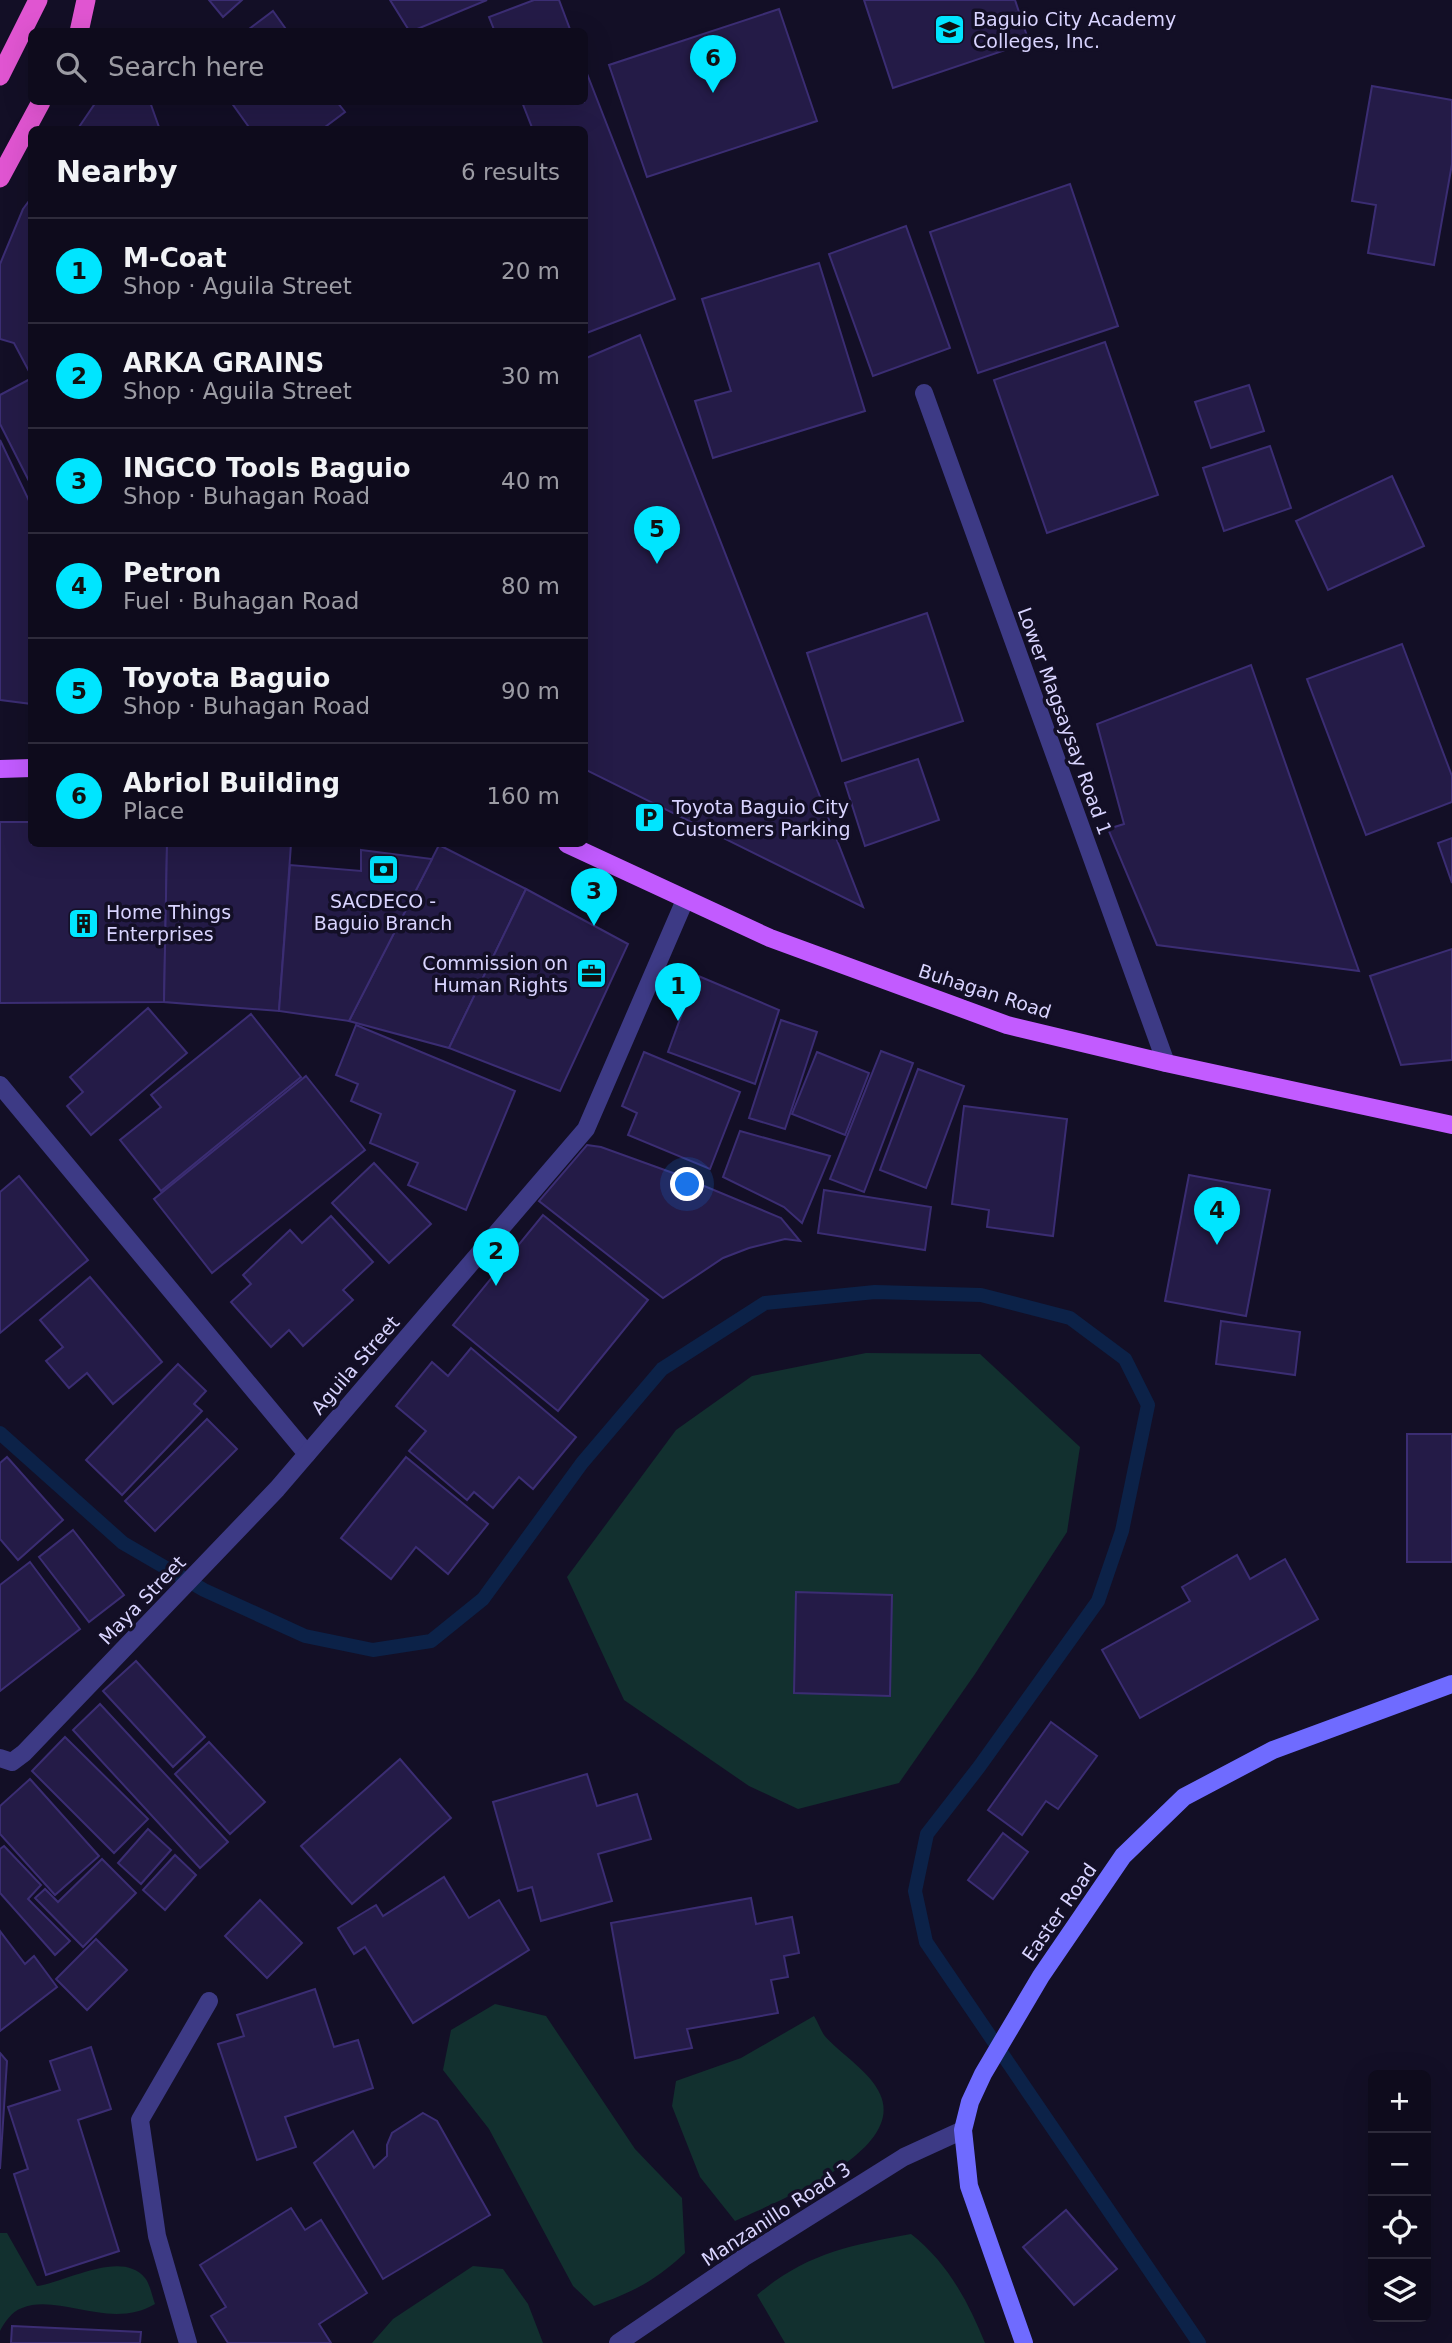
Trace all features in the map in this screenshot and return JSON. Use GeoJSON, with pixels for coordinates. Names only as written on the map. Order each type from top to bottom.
{"type":"FeatureCollection","features":[{"type":"Feature","properties":{"kind":"highway"},"geometry":{"type":"LineString","coordinates":[[80,28],[86,0]]}},
{"type":"Feature","properties":{"kind":"highway"},"geometry":{"type":"LineString","coordinates":[[0,76],[38,1]]}},
{"type":"Feature","properties":{"kind":"highway"},"geometry":{"type":"LineString","coordinates":[[28,126],[39,105]]}},
{"type":"Feature","properties":{"kind":"highway"},"geometry":{"type":"LineString","coordinates":[[0,178],[28,126]]}},
{"type":"Feature","properties":{"kind":"main road"},"geometry":{"type":"LineString","coordinates":[[0,769],[28,768]]}},
{"type":"Feature","properties":{"kind":"main road","name":"Buhagan Road"},"geometry":{"type":"LineString","coordinates":[[574,847],[770,938],[1007,1025],[1166,1063],[1452,1125]]}},
{"type":"Feature","properties":{"kind":"main road","name":"Easter Road"},"geometry":{"type":"LineString","coordinates":[[1024,2343],[969,2186],[963,2130],[970,2102],[991,2059],[1041,1976],[1123,1856],[1184,1797],[1273,1750],[1452,1684]]}},
{"type":"Feature","properties":{"kind":"street","name":"Lower Magsaysay Road 1"},"geometry":{"type":"LineString","coordinates":[[924,393],[1166,1063]]}},
{"type":"Feature","properties":{"kind":"street","name":"Aguila Street"},"geometry":{"type":"LineString","coordinates":[[307,1454],[586,1129],[685,900]]}},
{"type":"Feature","properties":{"kind":"street"},"geometry":{"type":"LineString","coordinates":[[0,1085],[307,1454]]}},
{"type":"Feature","properties":{"kind":"street","name":"Maya Street"},"geometry":{"type":"LineString","coordinates":[[0,1758],[12,1762],[24,1754],[237,1533],[307,1454]]}},
{"type":"Feature","properties":{"kind":"street"},"geometry":{"type":"LineString","coordinates":[[188,2343],[157,2236],[141,2120],[209,2001]]}},
{"type":"Feature","properties":{"kind":"street","name":"Manzanillo Road 3"},"geometry":{"type":"LineString","coordinates":[[618,2343],[743,2258],[904,2157],[963,2130]]}},
{"type":"Feature","properties":{"kind":"green space"},"geometry":{"type":"Polygon","coordinates":[[[866,1353],[980,1354],[1080,1447],[1067,1532],[975,1674],[899,1783],[798,1809],[749,1786],[624,1700],[567,1577],[676,1430],[752,1376],[866,1353]]]}},
{"type":"Feature","properties":{"kind":"green space"},"geometry":{"type":"Polygon","coordinates":[[[495,2004],[546,2016],[635,2149],[682,2198],[685,2253],[643,2285],[594,2306],[573,2286],[489,2129],[443,2070],[451,2030],[495,2004]]]}},
{"type":"Feature","properties":{"kind":"green space"},"geometry":{"type":"Polygon","coordinates":[[[814,2016],[824,2035],[876,2086],[883,2115],[874,2136],[857,2155],[806,2188],[735,2221],[700,2177],[672,2106],[676,2081],[741,2058],[814,2016]]]}},
{"type":"Feature","properties":{"kind":"green space"},"geometry":{"type":"Polygon","coordinates":[[[0,2233],[7,2233],[37,2286],[93,2270],[122,2266],[135,2270],[145,2278],[155,2304],[120,2314],[36,2305],[15,2312],[0,2331],[0,2233]]]}},
{"type":"Feature","properties":{"kind":"green space"},"geometry":{"type":"Polygon","coordinates":[[[911,2234],[935,2257],[955,2283],[985,2343],[785,2343],[757,2295],[793,2269],[811,2260],[867,2243],[911,2234]]]}},
{"type":"Feature","properties":{"kind":"green space"},"geometry":{"type":"Polygon","coordinates":[[[473,2266],[503,2269],[528,2304],[543,2343],[372,2343],[393,2319],[473,2266]]]}},
{"type":"Feature","properties":{"kind":"building"},"geometry":{"type":"Polygon","coordinates":[[[209,0],[242,0],[223,17],[209,0]]]}},
{"type":"Feature","properties":{"kind":"building"},"geometry":{"type":"Polygon","coordinates":[[[390,0],[487,0],[420,28],[408,28],[390,0]]]}},
{"type":"Feature","properties":{"kind":"building"},"geometry":{"type":"Polygon","coordinates":[[[534,0],[559,0],[570,28],[493,28],[489,17],[534,0]]]}},
{"type":"Feature","properties":{"kind":"building","name":"Baguio City Academy Colleges, Inc."},"geometry":{"type":"Polygon","coordinates":[[[864,0],[1015,0],[1029,42],[893,88],[864,0]]]}},
{"type":"Feature","properties":{"kind":"building"},"geometry":{"type":"Polygon","coordinates":[[[779,9],[817,121],[647,177],[609,65],[779,9]]]}},
{"type":"Feature","properties":{"kind":"building"},"geometry":{"type":"Polygon","coordinates":[[[273,11],[285,28],[250,28],[273,11]]]}},
{"type":"Feature","properties":{"kind":"building"},"geometry":{"type":"Polygon","coordinates":[[[588,76],[675,299],[588,332],[588,126],[531,126],[523,105],[588,105],[588,76]]]}},
{"type":"Feature","properties":{"kind":"building"},"geometry":{"type":"Polygon","coordinates":[[[1372,86],[1452,100],[1452,164],[1434,265],[1368,253],[1376,205],[1352,201],[1372,86]]]}},
{"type":"Feature","properties":{"kind":"building"},"geometry":{"type":"Polygon","coordinates":[[[94,105],[151,105],[159,126],[80,126],[94,105]]]}},
{"type":"Feature","properties":{"kind":"building"},"geometry":{"type":"Polygon","coordinates":[[[233,105],[339,105],[345,112],[326,126],[248,126],[233,105]]]}},
{"type":"Feature","properties":{"kind":"building"},"geometry":{"type":"Polygon","coordinates":[[[1070,184],[1118,326],[978,373],[930,232],[1070,184]]]}},
{"type":"Feature","properties":{"kind":"building"},"geometry":{"type":"Polygon","coordinates":[[[28,202],[28,369],[14,343],[0,339],[0,264],[28,202]]]}},
{"type":"Feature","properties":{"kind":"building"},"geometry":{"type":"Polygon","coordinates":[[[906,226],[950,348],[873,376],[829,254],[906,226]]]}},
{"type":"Feature","properties":{"kind":"building"},"geometry":{"type":"Polygon","coordinates":[[[819,263],[865,411],[713,458],[695,401],[731,391],[702,299],[819,263]]]}},
{"type":"Feature","properties":{"kind":"building"},"geometry":{"type":"Polygon","coordinates":[[[640,335],[863,907],[588,771],[588,357],[640,335]]]}},
{"type":"Feature","properties":{"kind":"building"},"geometry":{"type":"Polygon","coordinates":[[[1105,342],[1158,495],[1047,533],[994,380],[1105,342]]]}},
{"type":"Feature","properties":{"kind":"building"},"geometry":{"type":"Polygon","coordinates":[[[28,380],[28,479],[0,424],[0,395],[28,380]]]}},
{"type":"Feature","properties":{"kind":"building"},"geometry":{"type":"Polygon","coordinates":[[[1249,385],[1264,431],[1211,448],[1195,402],[1249,385]]]}},
{"type":"Feature","properties":{"kind":"building"},"geometry":{"type":"Polygon","coordinates":[[[0,440],[28,499],[28,704],[0,700],[0,440]]]}},
{"type":"Feature","properties":{"kind":"building"},"geometry":{"type":"Polygon","coordinates":[[[1270,446],[1291,508],[1224,531],[1203,468],[1270,446]]]}},
{"type":"Feature","properties":{"kind":"building"},"geometry":{"type":"Polygon","coordinates":[[[1392,476],[1424,546],[1328,590],[1296,521],[1392,476]]]}},
{"type":"Feature","properties":{"kind":"building"},"geometry":{"type":"Polygon","coordinates":[[[927,613],[963,721],[842,761],[807,653],[927,613]]]}},
{"type":"Feature","properties":{"kind":"building"},"geometry":{"type":"Polygon","coordinates":[[[1402,644],[1452,776],[1452,802],[1366,835],[1307,679],[1402,644]]]}},
{"type":"Feature","properties":{"kind":"building"},"geometry":{"type":"Polygon","coordinates":[[[1251,665],[1359,971],[1157,945],[1108,829],[1124,824],[1097,724],[1251,665]]]}},
{"type":"Feature","properties":{"kind":"building"},"geometry":{"type":"Polygon","coordinates":[[[918,759],[939,820],[865,846],[845,783],[918,759]]]}},
{"type":"Feature","properties":{"kind":"building","name":"Home Things Enterprises"},"geometry":{"type":"Polygon","coordinates":[[[0,822],[28,822],[28,847],[167,847],[164,1002],[0,1003],[0,822]]]}},
{"type":"Feature","properties":{"kind":"building"},"geometry":{"type":"Polygon","coordinates":[[[1452,838],[1452,883],[1438,843],[1452,838]]]}},
{"type":"Feature","properties":{"kind":"building"},"geometry":{"type":"Polygon","coordinates":[[[167,847],[291,847],[279,1011],[164,1002],[167,847]]]}},
{"type":"Feature","properties":{"kind":"building"},"geometry":{"type":"Polygon","coordinates":[[[438,847],[443,847],[526,889],[449,1048],[349,1021],[438,847]]]}},
{"type":"Feature","properties":{"kind":"building"},"geometry":{"type":"Polygon","coordinates":[[[361,850],[432,859],[349,1021],[279,1011],[290,865],[361,871],[361,850]]]}},
{"type":"Feature","properties":{"kind":"building"},"geometry":{"type":"Polygon","coordinates":[[[526,889],[628,944],[560,1091],[449,1048],[526,889]]]}},
{"type":"Feature","properties":{"kind":"building"},"geometry":{"type":"Polygon","coordinates":[[[1452,949],[1452,1060],[1401,1065],[1370,976],[1452,949]]]}},
{"type":"Feature","properties":{"kind":"building"},"geometry":{"type":"Polygon","coordinates":[[[696,975],[779,1010],[755,1084],[668,1052],[696,975]]]}},
{"type":"Feature","properties":{"kind":"building"},"geometry":{"type":"Polygon","coordinates":[[[148,1008],[187,1053],[91,1135],[67,1106],[83,1092],[70,1077],[148,1008]]]}},
{"type":"Feature","properties":{"kind":"building"},"geometry":{"type":"Polygon","coordinates":[[[251,1014],[301,1077],[161,1191],[120,1140],[161,1107],[151,1095],[251,1014]]]}},
{"type":"Feature","properties":{"kind":"building"},"geometry":{"type":"Polygon","coordinates":[[[781,1020],[817,1032],[785,1129],[749,1118],[781,1020]]]}},
{"type":"Feature","properties":{"kind":"building"},"geometry":{"type":"Polygon","coordinates":[[[356,1025],[515,1091],[466,1210],[408,1185],[418,1163],[370,1143],[381,1114],[351,1101],[358,1084],[336,1075],[356,1025]]]}},
{"type":"Feature","properties":{"kind":"building"},"geometry":{"type":"Polygon","coordinates":[[[881,1051],[913,1063],[864,1192],[830,1179],[881,1051]]]}},
{"type":"Feature","properties":{"kind":"building"},"geometry":{"type":"Polygon","coordinates":[[[644,1052],[740,1092],[710,1169],[628,1135],[637,1113],[622,1106],[644,1052]]]}},
{"type":"Feature","properties":{"kind":"building"},"geometry":{"type":"Polygon","coordinates":[[[817,1052],[869,1073],[845,1135],[792,1114],[817,1052]]]}},
{"type":"Feature","properties":{"kind":"building"},"geometry":{"type":"Polygon","coordinates":[[[918,1069],[964,1086],[926,1188],[880,1170],[918,1069]]]}},
{"type":"Feature","properties":{"kind":"building"},"geometry":{"type":"Polygon","coordinates":[[[306,1076],[365,1150],[212,1273],[154,1199],[306,1076]]]}},
{"type":"Feature","properties":{"kind":"building"},"geometry":{"type":"Polygon","coordinates":[[[964,1106],[1067,1119],[1053,1236],[987,1227],[989,1210],[952,1204],[964,1106]]]}},
{"type":"Feature","properties":{"kind":"building"},"geometry":{"type":"Polygon","coordinates":[[[740,1131],[830,1156],[802,1223],[784,1207],[723,1177],[740,1131]]]}},
{"type":"Feature","properties":{"kind":"building"},"geometry":{"type":"Polygon","coordinates":[[[587,1145],[601,1147],[673,1173],[781,1218],[800,1241],[785,1239],[723,1258],[663,1298],[539,1201],[587,1145]]]}},
{"type":"Feature","properties":{"kind":"building"},"geometry":{"type":"Polygon","coordinates":[[[374,1163],[431,1224],[389,1263],[332,1203],[374,1163]]]}},
{"type":"Feature","properties":{"kind":"building"},"geometry":{"type":"Polygon","coordinates":[[[1189,1175],[1270,1190],[1246,1316],[1165,1301],[1189,1175]]]}},
{"type":"Feature","properties":{"kind":"building"},"geometry":{"type":"Polygon","coordinates":[[[19,1176],[88,1260],[0,1333],[0,1192],[19,1176]]]}},
{"type":"Feature","properties":{"kind":"building"},"geometry":{"type":"Polygon","coordinates":[[[824,1190],[931,1207],[925,1250],[818,1233],[824,1190]]]}},
{"type":"Feature","properties":{"kind":"building"},"geometry":{"type":"Polygon","coordinates":[[[543,1215],[648,1300],[558,1411],[453,1325],[543,1215]]]}},
{"type":"Feature","properties":{"kind":"building"},"geometry":{"type":"Polygon","coordinates":[[[331,1216],[373,1262],[343,1290],[353,1300],[303,1346],[289,1330],[271,1347],[231,1302],[251,1284],[243,1275],[290,1230],[302,1243],[331,1216]]]}},
{"type":"Feature","properties":{"kind":"building"},"geometry":{"type":"Polygon","coordinates":[[[90,1277],[162,1362],[113,1404],[87,1373],[69,1388],[46,1361],[63,1347],[40,1320],[90,1277]]]}},
{"type":"Feature","properties":{"kind":"building"},"geometry":{"type":"Polygon","coordinates":[[[1221,1321],[1300,1332],[1295,1375],[1216,1364],[1221,1321]]]}},
{"type":"Feature","properties":{"kind":"building"},"geometry":{"type":"Polygon","coordinates":[[[471,1348],[576,1437],[533,1489],[519,1477],[493,1508],[474,1492],[467,1500],[409,1451],[426,1431],[396,1406],[432,1362],[448,1376],[471,1348]]]}},
{"type":"Feature","properties":{"kind":"building"},"geometry":{"type":"Polygon","coordinates":[[[178,1364],[206,1391],[194,1404],[202,1411],[122,1495],[86,1460],[178,1364]]]}},
{"type":"Feature","properties":{"kind":"building"},"geometry":{"type":"Polygon","coordinates":[[[207,1419],[237,1449],[155,1531],[125,1501],[207,1419]]]}},
{"type":"Feature","properties":{"kind":"building"},"geometry":{"type":"Polygon","coordinates":[[[1407,1434],[1452,1434],[1452,1562],[1407,1562],[1407,1434]]]}},
{"type":"Feature","properties":{"kind":"building"},"geometry":{"type":"Polygon","coordinates":[[[7,1457],[63,1520],[18,1560],[0,1539],[0,1463],[7,1457]]]}},
{"type":"Feature","properties":{"kind":"building"},"geometry":{"type":"Polygon","coordinates":[[[406,1457],[488,1524],[448,1574],[416,1547],[391,1579],[341,1538],[406,1457]]]}},
{"type":"Feature","properties":{"kind":"building"},"geometry":{"type":"Polygon","coordinates":[[[73,1530],[124,1595],[89,1622],[39,1557],[73,1530]]]}},
{"type":"Feature","properties":{"kind":"building"},"geometry":{"type":"Polygon","coordinates":[[[1237,1555],[1250,1579],[1285,1559],[1318,1619],[1140,1718],[1102,1650],[1190,1601],[1182,1587],[1237,1555]]]}},
{"type":"Feature","properties":{"kind":"building"},"geometry":{"type":"Polygon","coordinates":[[[30,1562],[80,1629],[0,1691],[0,1585],[30,1562]]]}},
{"type":"Feature","properties":{"kind":"building"},"geometry":{"type":"Polygon","coordinates":[[[796,1592],[892,1595],[890,1696],[794,1693],[796,1592]]]}},
{"type":"Feature","properties":{"kind":"building"},"geometry":{"type":"Polygon","coordinates":[[[136,1661],[205,1737],[173,1767],[103,1691],[136,1661]]]}},
{"type":"Feature","properties":{"kind":"building"},"geometry":{"type":"Polygon","coordinates":[[[100,1704],[228,1842],[200,1868],[73,1730],[100,1704]]]}},
{"type":"Feature","properties":{"kind":"building"},"geometry":{"type":"Polygon","coordinates":[[[1051,1722],[1097,1756],[1058,1809],[1046,1801],[1022,1835],[988,1810],[1051,1722]]]}},
{"type":"Feature","properties":{"kind":"building"},"geometry":{"type":"Polygon","coordinates":[[[65,1737],[148,1819],[114,1853],[32,1771],[65,1737]]]}},
{"type":"Feature","properties":{"kind":"building"},"geometry":{"type":"Polygon","coordinates":[[[209,1742],[265,1802],[230,1834],[175,1774],[209,1742]]]}},
{"type":"Feature","properties":{"kind":"building"},"geometry":{"type":"Polygon","coordinates":[[[400,1759],[451,1818],[352,1904],[301,1846],[400,1759]]]}},
{"type":"Feature","properties":{"kind":"building"},"geometry":{"type":"Polygon","coordinates":[[[587,1774],[597,1806],[637,1794],[651,1839],[598,1854],[612,1901],[541,1921],[532,1887],[518,1891],[493,1802],[587,1774]]]}},
{"type":"Feature","properties":{"kind":"building"},"geometry":{"type":"Polygon","coordinates":[[[30,1779],[99,1856],[55,1895],[0,1834],[0,1806],[30,1779]]]}},
{"type":"Feature","properties":{"kind":"building"},"geometry":{"type":"Polygon","coordinates":[[[148,1829],[171,1850],[141,1884],[118,1863],[148,1829]]]}},
{"type":"Feature","properties":{"kind":"building"},"geometry":{"type":"Polygon","coordinates":[[[1003,1833],[1028,1852],[993,1899],[968,1880],[1003,1833]]]}},
{"type":"Feature","properties":{"kind":"building"},"geometry":{"type":"Polygon","coordinates":[[[4,1846],[41,1885],[28,1899],[70,1941],[55,1955],[0,1893],[0,1849],[4,1846]]]}},
{"type":"Feature","properties":{"kind":"building"},"geometry":{"type":"Polygon","coordinates":[[[175,1855],[196,1875],[165,1910],[143,1890],[175,1855]]]}},
{"type":"Feature","properties":{"kind":"building"},"geometry":{"type":"Polygon","coordinates":[[[102,1859],[136,1893],[83,1947],[35,1898],[45,1889],[58,1902],[102,1859]]]}},
{"type":"Feature","properties":{"kind":"building"},"geometry":{"type":"Polygon","coordinates":[[[444,1877],[469,1918],[499,1900],[529,1950],[413,2023],[365,1947],[354,1954],[338,1928],[376,1905],[383,1916],[444,1877]]]}},
{"type":"Feature","properties":{"kind":"building"},"geometry":{"type":"Polygon","coordinates":[[[751,1898],[756,1924],[792,1917],[799,1953],[784,1956],[788,1977],[771,1980],[778,2013],[687,2029],[692,2048],[635,2058],[611,1923],[751,1898]]]}},
{"type":"Feature","properties":{"kind":"building"},"geometry":{"type":"Polygon","coordinates":[[[260,1900],[302,1943],[267,1978],[225,1936],[260,1900]]]}},
{"type":"Feature","properties":{"kind":"building"},"geometry":{"type":"Polygon","coordinates":[[[0,1931],[25,1964],[34,1956],[57,1987],[0,2031],[0,1931]]]}},
{"type":"Feature","properties":{"kind":"building"},"geometry":{"type":"Polygon","coordinates":[[[96,1939],[127,1970],[87,2010],[56,1979],[96,1939]]]}},
{"type":"Feature","properties":{"kind":"building"},"geometry":{"type":"Polygon","coordinates":[[[315,1989],[334,2047],[358,2040],[373,2088],[285,2117],[296,2147],[257,2160],[218,2044],[244,2036],[237,2015],[315,1989]]]}},
{"type":"Feature","properties":{"kind":"building"},"geometry":{"type":"Polygon","coordinates":[[[91,2047],[111,2109],[78,2120],[119,2251],[46,2275],[14,2174],[28,2169],[8,2107],[60,2090],[50,2061],[91,2047]]]}},
{"type":"Feature","properties":{"kind":"building"},"geometry":{"type":"Polygon","coordinates":[[[0,2053],[7,2061],[0,2169],[0,2053]]]}},
{"type":"Feature","properties":{"kind":"building"},"geometry":{"type":"Polygon","coordinates":[[[423,2113],[437,2121],[490,2215],[383,2279],[314,2163],[353,2131],[374,2168],[387,2156],[387,2145],[392,2133],[423,2113]]]}},
{"type":"Feature","properties":{"kind":"building"},"geometry":{"type":"Polygon","coordinates":[[[291,2208],[305,2230],[321,2220],[367,2293],[319,2324],[331,2343],[228,2343],[211,2316],[226,2307],[200,2265],[291,2208]]]}},
{"type":"Feature","properties":{"kind":"building"},"geometry":{"type":"Polygon","coordinates":[[[1066,2210],[1117,2269],[1074,2305],[1023,2247],[1066,2210]]]}},
{"type":"Feature","properties":{"kind":"building"},"geometry":{"type":"Polygon","coordinates":[[[12,2326],[141,2332],[140,2343],[11,2343],[12,2326]]]}},
{"type":"Feature","properties":{"kind":"waterway"},"geometry":{"type":"LineString","coordinates":[[0,1433],[123,1543],[204,1590],[305,1636],[373,1650],[431,1641],[483,1599],[582,1463],[662,1369],[765,1303],[875,1292],[981,1295],[1070,1318],[1125,1359],[1148,1405],[1122,1531],[1098,1601],[979,1767],[927,1834],[915,1891],[926,1942],[1199,2343]]}},
{"type":"Feature","properties":{"kind":"place","name":"Baguio City Academy Colleges, Inc."},"geometry":{"type":"Point","coordinates":[950,30]}},
{"type":"Feature","properties":{"kind":"place","name":"Abriol Building"},"geometry":{"type":"Point","coordinates":[713,93]}},
{"type":"Feature","properties":{"kind":"place","name":"Toyota Baguio"},"geometry":{"type":"Point","coordinates":[657,564]}},
{"type":"Feature","properties":{"kind":"place","name":"Toyota Baguio City Customers Parking"},"geometry":{"type":"Point","coordinates":[649,818]}},
{"type":"Feature","properties":{"kind":"place","name":"SACDECO - Baguio Branch"},"geometry":{"type":"Point","coordinates":[383,870]}},
{"type":"Feature","properties":{"kind":"place","name":"Home Things Enterprises"},"geometry":{"type":"Point","coordinates":[83,923]}},
{"type":"Feature","properties":{"kind":"place","name":"INGCO Tools Baguio"},"geometry":{"type":"Point","coordinates":[594,926]}},
{"type":"Feature","properties":{"kind":"place","name":"Commission on Human Rights"},"geometry":{"type":"Point","coordinates":[591,974]}},
{"type":"Feature","properties":{"kind":"place","name":"M-Coat"},"geometry":{"type":"Point","coordinates":[678,1021]}},
{"type":"Feature","properties":{"kind":"place","name":"Petron"},"geometry":{"type":"Point","coordinates":[1217,1245]}},
{"type":"Feature","properties":{"kind":"place","name":"ARKA GRAINS"},"geometry":{"type":"Point","coordinates":[496,1286]}}]}
